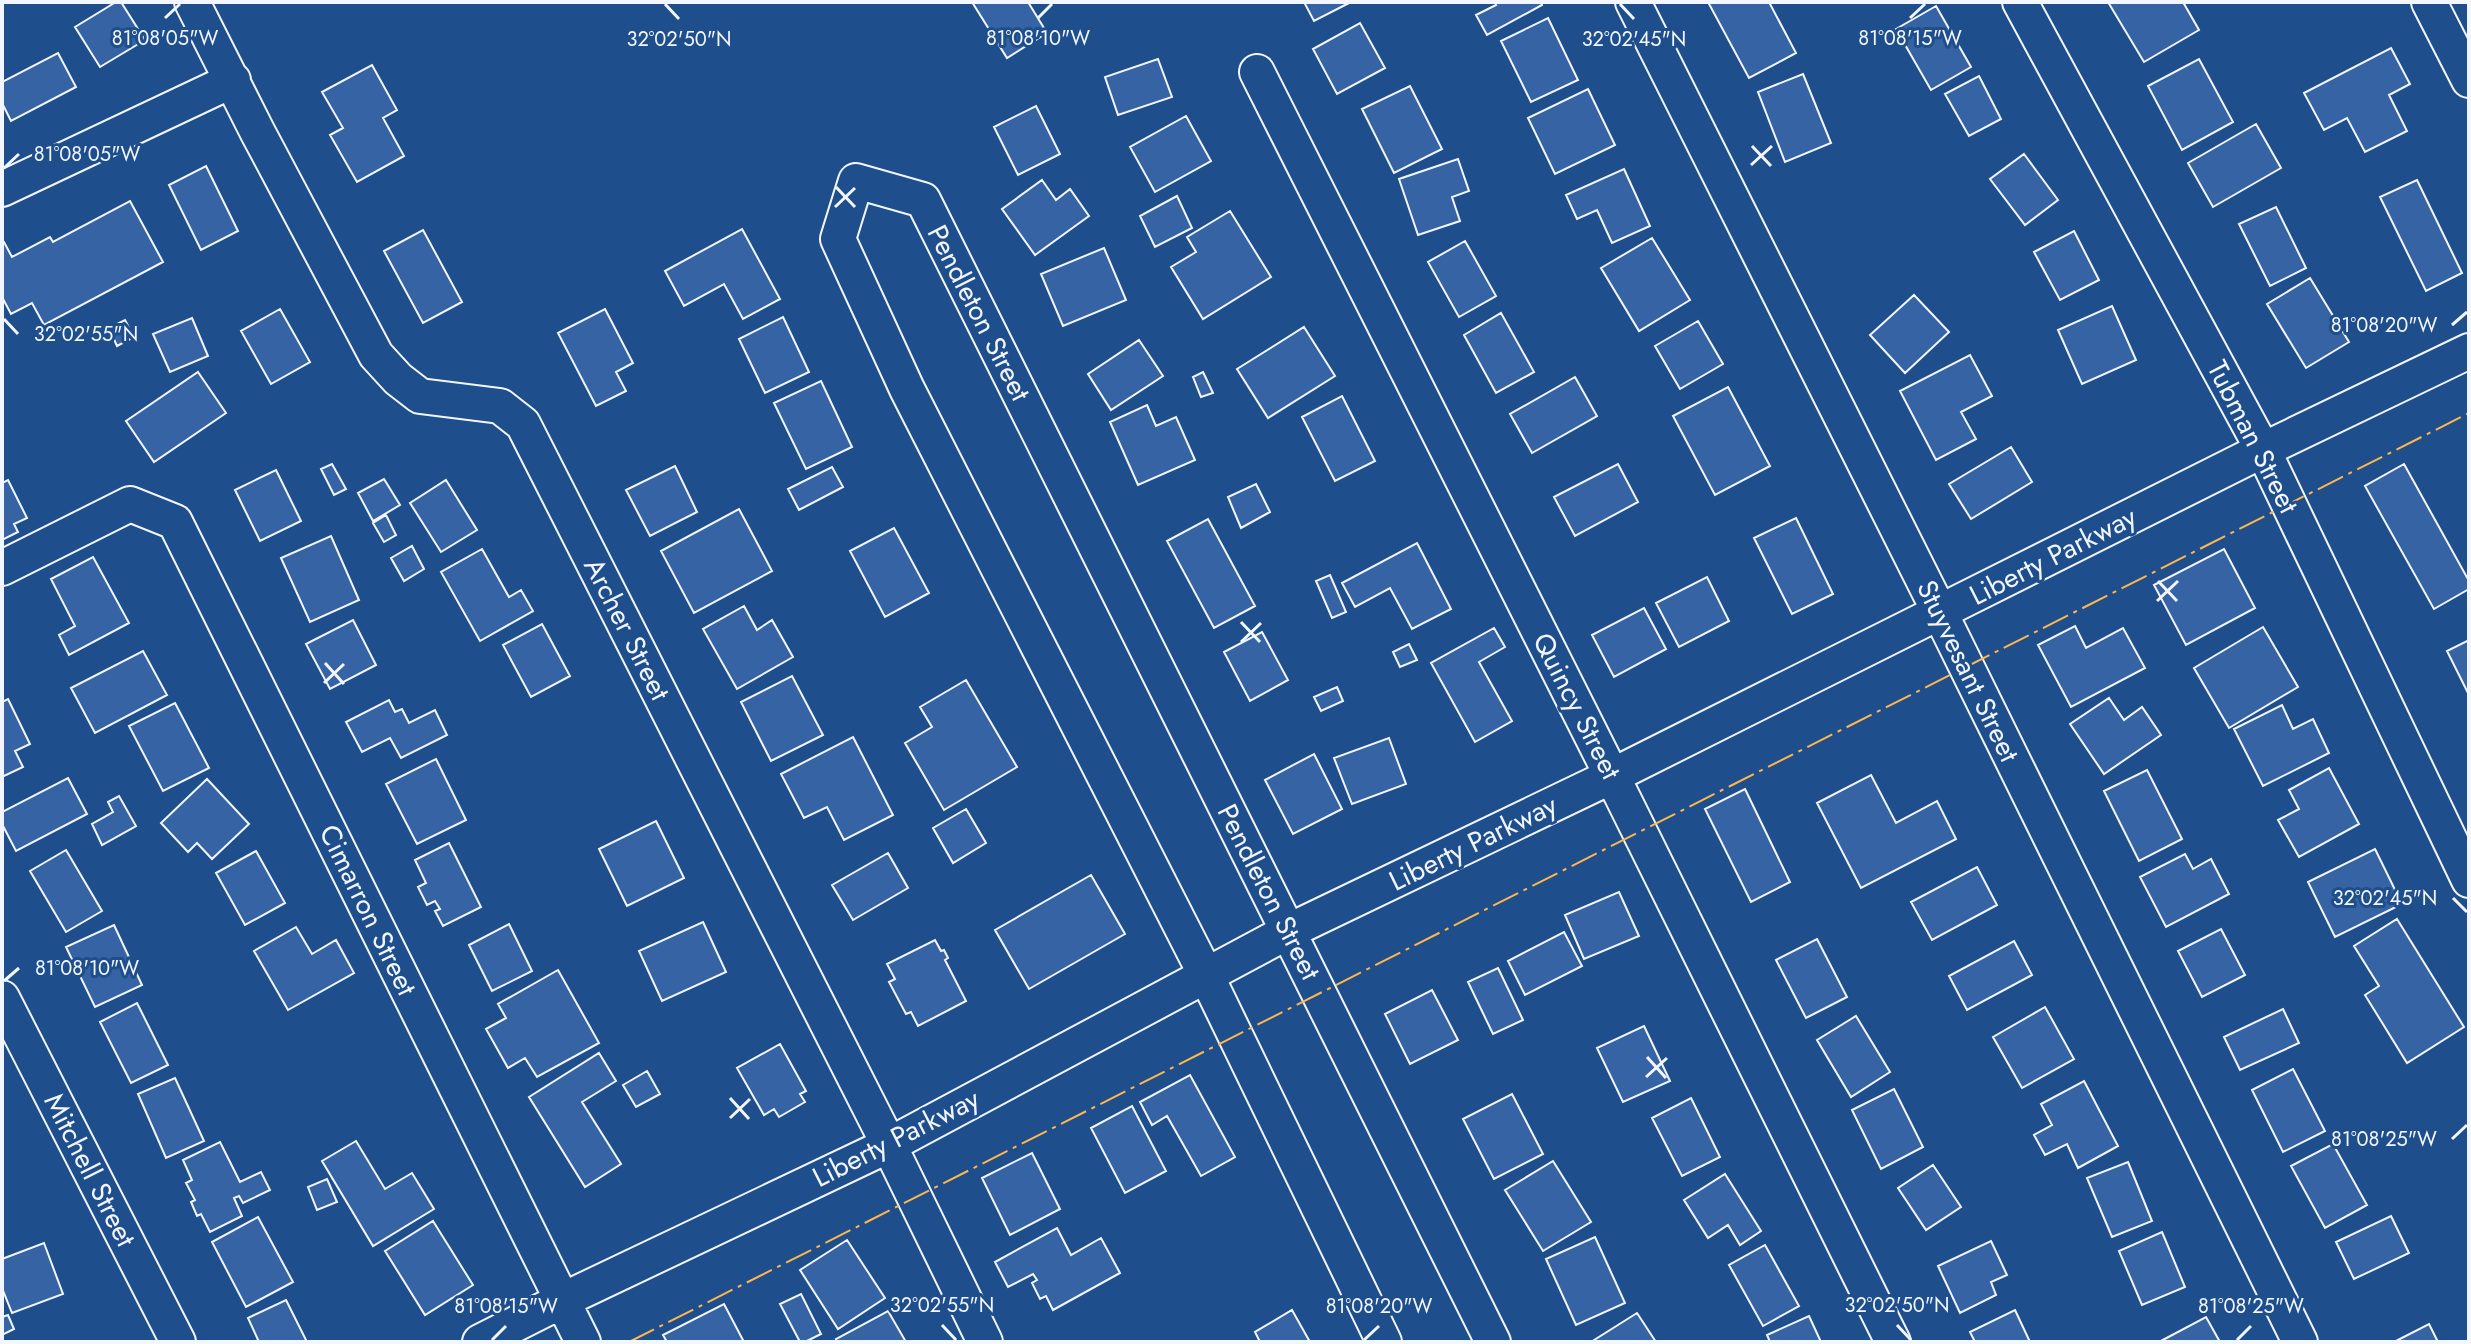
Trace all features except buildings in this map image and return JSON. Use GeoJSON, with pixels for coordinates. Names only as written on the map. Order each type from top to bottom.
{"type":"FeatureCollection","features":[{"type":"Feature","properties":{"kind":"street","name":"Archer Street"},"geometry":{"type":"LineString","coordinates":[[192,2],[376,355],[398,379],[420,396],[500,406],[523,424],[889,1145],[985,1342]]}},
{"type":"Feature","properties":{"kind":"street","name":"Stuyvesant Street"},"geometry":{"type":"LineString","coordinates":[[1633,2],[1940,613],[2300,1342]]}},
{"type":"Feature","properties":{"kind":"street","name":"Tubman Street"},"geometry":{"type":"LineString","coordinates":[[2020,2],[2263,450],[2469,880]]}},
{"type":"Feature","properties":{"kind":"street"},"geometry":{"type":"LineString","coordinates":[[2429,2],[2469,80]]}},
{"type":"Feature","properties":{"kind":"street","name":"Quincy Street"},"geometry":{"type":"LineString","coordinates":[[1257,72],[1893,1342]]}},
{"type":"Feature","properties":{"kind":"street"},"geometry":{"type":"LineString","coordinates":[[2,189],[233,80]]}},
{"type":"Feature","properties":{"kind":"street","name":"Pendleton Street"},"geometry":{"type":"LineString","coordinates":[[1384,1342],[1206,975],[907,389],[838,239],[856,181],[923,200],[1493,1342]]}},
{"type":"Feature","properties":{"kind":"street","name":"Liberty Parkway"},"geometry":{"type":"LineString","coordinates":[[480,1342],[889,1145],[1289,931],[1612,776],[2263,450],[2469,351]]}},
{"type":"Feature","properties":{"kind":"street","name":"Cimarron Street"},"geometry":{"type":"LineString","coordinates":[[2,568],[130,504],[175,522],[583,1342]]}},
{"type":"Feature","properties":{"kind":"street","name":"Mitchell Street"},"geometry":{"type":"LineString","coordinates":[[2,998],[178,1342]]}},
{"type":"Feature","properties":{"kind":"power"},"geometry":{"type":"LineString","coordinates":[[629,1342],[2469,413]]}}]}
